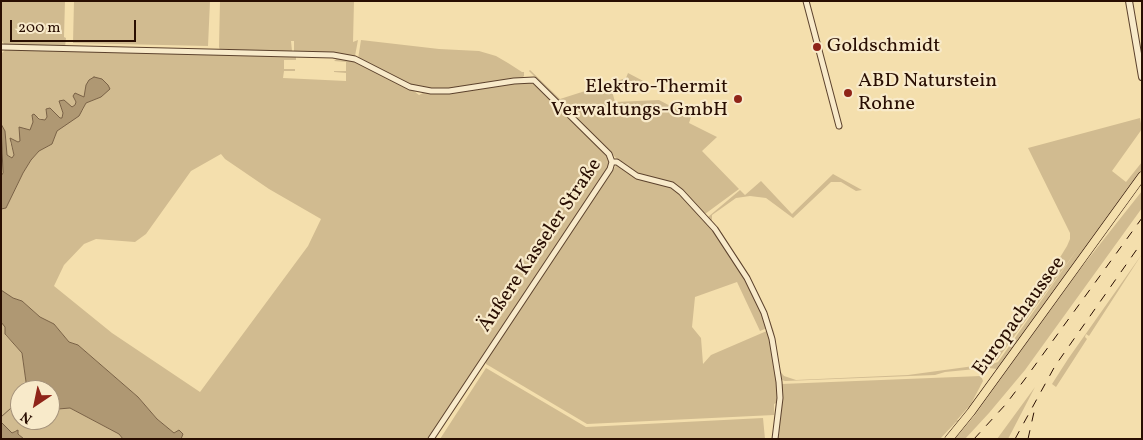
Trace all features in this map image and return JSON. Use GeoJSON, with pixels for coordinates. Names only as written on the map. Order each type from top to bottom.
{"type":"FeatureCollection","features":[{"type":"Feature","properties":{"kind":"main road","name":"Europachaussee"},"geometry":{"type":"LineString","coordinates":[[949,439],[971,412],[1142,176]]}},
{"type":"Feature","properties":{"kind":"main road","name":"Europachaussee"},"geometry":{"type":"LineString","coordinates":[[1115,212],[1142,184]]}},
{"type":"Feature","properties":{"kind":"street"},"geometry":{"type":"LineString","coordinates":[[806,1],[839,126]]}},
{"type":"Feature","properties":{"kind":"street"},"geometry":{"type":"LineString","coordinates":[[1129,1],[1142,77]]}},
{"type":"Feature","properties":{"kind":"street"},"geometry":{"type":"LineString","coordinates":[[1,46],[333,55],[355,59],[410,86],[431,91],[449,91],[514,81],[534,80],[610,154],[612,162]]}},
{"type":"Feature","properties":{"kind":"street","name":"Äußere Kasseler Straße"},"geometry":{"type":"LineString","coordinates":[[431,439],[610,169],[612,162],[617,162],[637,176],[672,186],[681,192],[715,229],[747,278],[768,322],[774,348],[780,398],[775,439]]}},
{"type":"Feature","properties":{"kind":"shaded area"},"geometry":{"type":"Polygon","coordinates":[[[1,1],[65,1],[65,47],[5,45],[2,41],[1,1]]]}},
{"type":"Feature","properties":{"kind":"shaded area"},"geometry":{"type":"Polygon","coordinates":[[[74,1],[210,1],[208,46],[73,43],[74,1]]]}},
{"type":"Feature","properties":{"kind":"shaded area"},"geometry":{"type":"Polygon","coordinates":[[[220,1],[354,1],[353,42],[358,40],[355,56],[294,52],[294,41],[291,41],[292,51],[290,53],[220,50],[220,1]]]}},
{"type":"Feature","properties":{"kind":"shaded area"},"geometry":{"type":"Polygon","coordinates":[[[361,40],[439,49],[479,51],[496,56],[524,72],[524,76],[522,78],[460,88],[437,90],[416,87],[358,59],[361,40]]]}},
{"type":"Feature","properties":{"kind":"shaded area"},"geometry":{"type":"Polygon","coordinates":[[[6,49],[296,56],[296,60],[284,60],[284,69],[295,69],[295,71],[284,71],[283,78],[346,81],[346,73],[334,72],[346,71],[346,62],[334,61],[339,57],[356,61],[410,88],[419,95],[425,92],[523,82],[531,83],[537,85],[605,153],[610,161],[605,173],[428,439],[181,439],[183,434],[179,430],[174,433],[157,419],[138,397],[78,345],[69,342],[54,324],[40,317],[22,301],[13,298],[1,290],[1,209],[6,208],[23,173],[39,151],[52,144],[57,131],[83,110],[86,103],[101,97],[86,85],[84,97],[80,96],[74,99],[76,102],[72,107],[59,102],[63,113],[62,118],[49,108],[46,109],[47,117],[45,120],[32,115],[33,122],[30,130],[19,128],[21,141],[18,142],[11,139],[10,142],[14,155],[12,158],[7,155],[5,131],[1,124],[1,54],[6,49]],[[221,154],[191,171],[146,234],[135,242],[96,239],[84,244],[64,265],[54,286],[112,333],[200,392],[308,246],[321,219],[269,189],[225,159],[221,154]]]}},
{"type":"Feature","properties":{"kind":"shaded area"},"geometry":{"type":"Polygon","coordinates":[[[530,70],[560,99],[626,78],[628,73],[647,83],[612,91],[615,102],[659,100],[691,117],[689,123],[717,137],[702,151],[739,189],[705,214],[682,190],[641,176],[620,162],[530,70]]]}},
{"type":"Feature","properties":{"kind":"shaded area"},"geometry":{"type":"Polygon","coordinates":[[[94,77],[102,79],[110,89],[101,97],[86,103],[79,116],[57,131],[52,144],[39,151],[31,160],[6,208],[1,209],[1,176],[3,173],[1,124],[5,131],[7,155],[12,158],[14,155],[10,138],[18,142],[20,141],[19,127],[30,130],[33,122],[32,115],[34,114],[39,119],[45,120],[47,117],[46,109],[50,108],[62,118],[63,113],[59,101],[64,100],[72,107],[75,105],[76,102],[73,96],[75,93],[84,97],[86,85],[94,77]]]}},
{"type":"Feature","properties":{"kind":"shaded area"},"geometry":{"type":"Polygon","coordinates":[[[1140,118],[1142,129],[1112,171],[1126,182],[1142,162],[1142,171],[998,369],[988,368],[990,365],[998,362],[1079,247],[997,360],[989,363],[986,368],[945,372],[935,375],[785,381],[782,380],[779,373],[772,329],[757,293],[708,217],[740,190],[745,195],[761,181],[792,214],[833,174],[862,190],[856,191],[841,182],[831,182],[793,218],[766,198],[750,196],[736,198],[712,215],[712,221],[740,261],[759,295],[768,315],[774,332],[780,371],[784,376],[796,380],[908,375],[974,366],[983,363],[992,355],[1037,295],[1070,239],[1070,233],[1028,148],[1140,118]]]}},
{"type":"Feature","properties":{"kind":"shaded area"},"geometry":{"type":"Polygon","coordinates":[[[617,164],[630,174],[673,188],[708,222],[745,277],[761,309],[767,328],[760,331],[737,282],[695,297],[692,327],[701,338],[703,364],[711,355],[769,330],[778,387],[778,402],[774,404],[774,415],[587,424],[486,364],[485,359],[617,164]]]}},
{"type":"Feature","properties":{"kind":"shaded area"},"geometry":{"type":"Polygon","coordinates":[[[1142,191],[1142,208],[1025,370],[965,439],[955,439],[975,415],[1066,287],[1142,191]]]}},
{"type":"Feature","properties":{"kind":"shaded area"},"geometry":{"type":"Polygon","coordinates":[[[1142,254],[1089,336],[1086,334],[1085,337],[1087,339],[1056,387],[1052,384],[1068,359],[1142,254]]]}},
{"type":"Feature","properties":{"kind":"shaded area"},"geometry":{"type":"Polygon","coordinates":[[[1,290],[13,298],[22,301],[40,317],[54,324],[69,342],[78,345],[138,397],[157,419],[174,433],[179,430],[183,434],[181,439],[123,439],[119,434],[70,408],[60,409],[60,380],[26,380],[22,353],[5,334],[5,327],[1,322],[1,290]]]}},
{"type":"Feature","properties":{"kind":"shaded area"},"geometry":{"type":"Polygon","coordinates":[[[1,322],[5,327],[5,335],[22,353],[26,380],[10,380],[10,430],[15,430],[13,433],[1,422],[1,322]]]}},
{"type":"Feature","properties":{"kind":"shaded area"},"geometry":{"type":"Polygon","coordinates":[[[486,368],[586,427],[763,418],[765,439],[440,439],[486,368]]]}},
{"type":"Feature","properties":{"kind":"shaded area"},"geometry":{"type":"Polygon","coordinates":[[[981,376],[983,381],[971,404],[957,420],[959,421],[940,439],[778,439],[781,384],[981,376]]]}},
{"type":"Feature","properties":{"kind":"shaded area"},"geometry":{"type":"Polygon","coordinates":[[[1035,387],[1008,439],[997,439],[1035,387]]]}},
{"type":"Feature","properties":{"kind":"shaded area"},"geometry":{"type":"Polygon","coordinates":[[[70,408],[119,434],[123,439],[24,439],[15,430],[60,430],[60,409],[70,408]]]}},
{"type":"Feature","properties":{"kind":"shaded area"},"geometry":{"type":"Polygon","coordinates":[[[1,422],[12,433],[18,430],[18,434],[24,439],[1,439],[1,422]]]}},
{"type":"Feature","properties":{"kind":"waterway"},"geometry":{"type":"LineString","coordinates":[[1,417],[10,409]]}},
{"type":"Feature","properties":{"kind":"railway"},"geometry":{"type":"LineString","coordinates":[[974,439],[1006,404],[1142,218]]}},
{"type":"Feature","properties":{"kind":"railway"},"geometry":{"type":"LineString","coordinates":[[1015,439],[1055,366],[1142,242]]}},
{"type":"Feature","properties":{"kind":"railway"},"geometry":{"type":"LineString","coordinates":[[1028,439],[1034,412]]}},
{"type":"Feature","properties":{"kind":"place","name":"Goldschmidt"},"geometry":{"type":"Point","coordinates":[817,47]}},
{"type":"Feature","properties":{"kind":"place","name":"ABD Naturstein Rohne"},"geometry":{"type":"Point","coordinates":[848,93]}},
{"type":"Feature","properties":{"kind":"place","name":"Elektro-Thermit Verwaltungs-GmbH"},"geometry":{"type":"Point","coordinates":[738,99]}}]}
